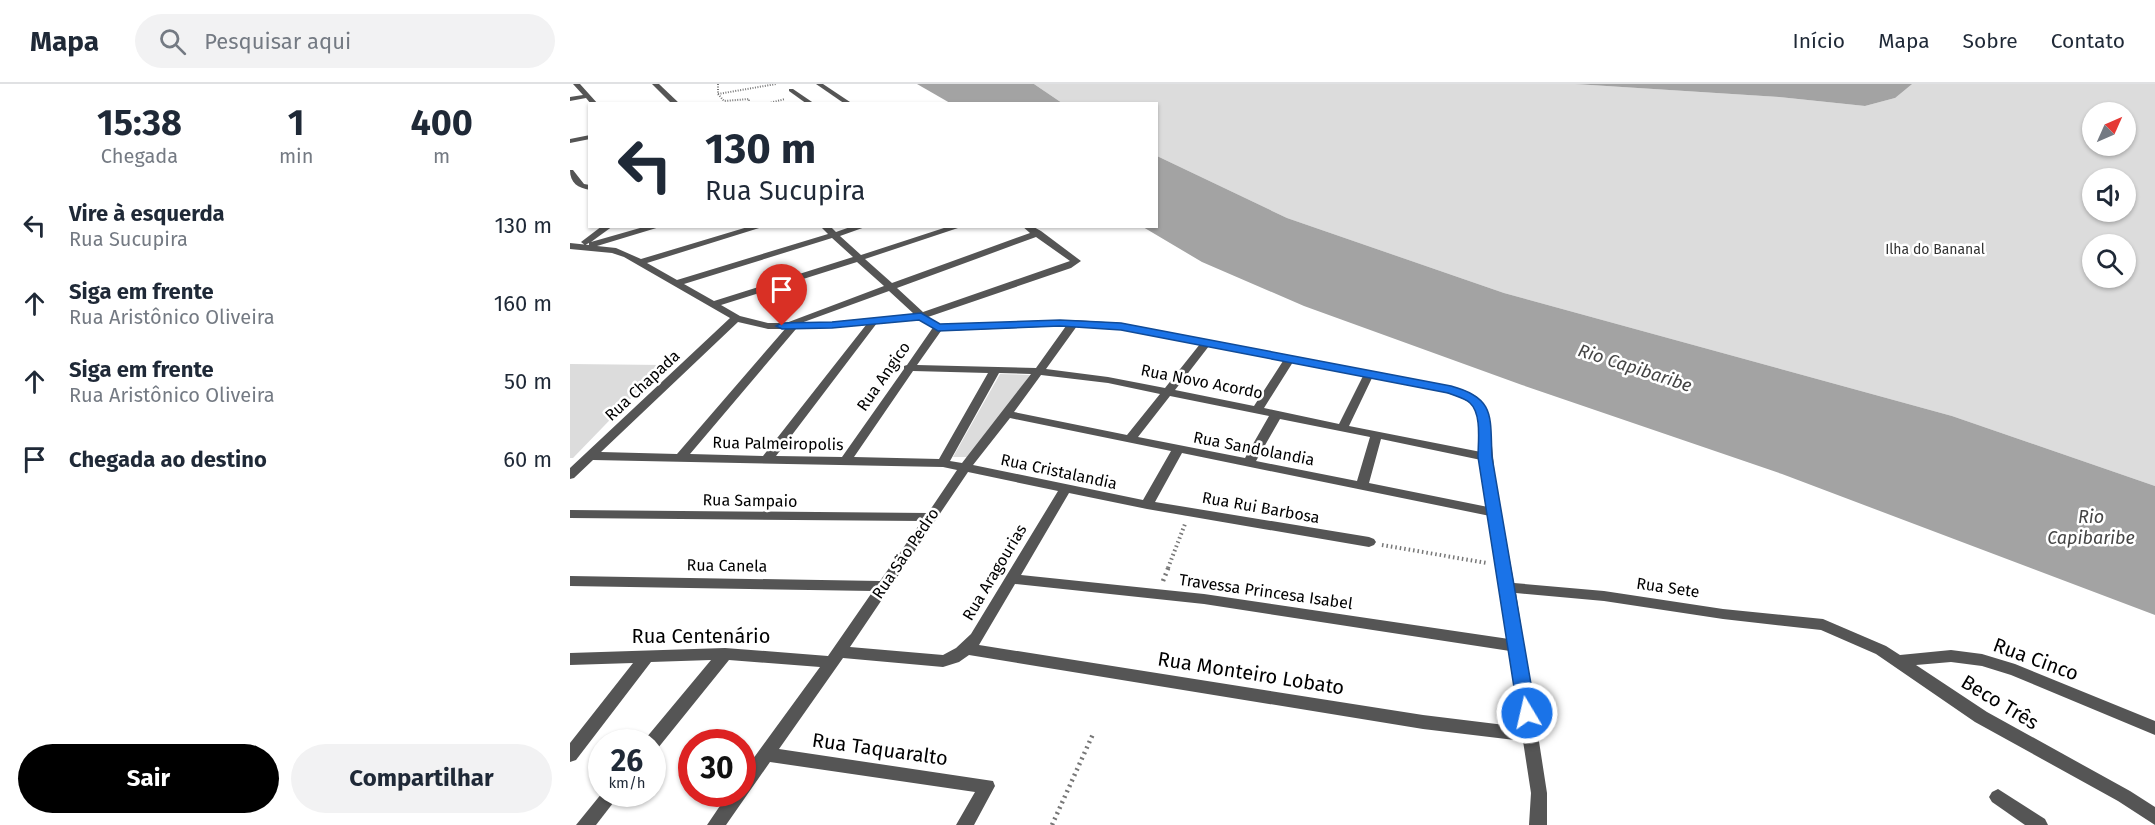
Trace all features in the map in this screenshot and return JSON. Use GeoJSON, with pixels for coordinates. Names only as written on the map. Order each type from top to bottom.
{"type":"FeatureCollection","features":[{"type":"Feature","properties":{"kind":"street"},"geometry":{"type":"LineString","coordinates":[[576,84],[593,102]]}},
{"type":"Feature","properties":{"kind":"street"},"geometry":{"type":"LineString","coordinates":[[655,84],[675,102]]}},
{"type":"Feature","properties":{"kind":"street"},"geometry":{"type":"LineString","coordinates":[[819,84],[847,102]]}},
{"type":"Feature","properties":{"kind":"street"},"geometry":{"type":"LineString","coordinates":[[791,90],[809,102]]}},
{"type":"Feature","properties":{"kind":"street"},"geometry":{"type":"LineString","coordinates":[[570,99],[587,96]]}},
{"type":"Feature","properties":{"kind":"street"},"geometry":{"type":"LineString","coordinates":[[570,141],[588,137]]}},
{"type":"Feature","properties":{"kind":"street"},"geometry":{"type":"LineString","coordinates":[[570,172],[581,186],[588,188]]}},
{"type":"Feature","properties":{"kind":"street"},"geometry":{"type":"LineString","coordinates":[[579,246],[606,228]]}},
{"type":"Feature","properties":{"kind":"street"},"geometry":{"type":"LineString","coordinates":[[579,246],[650,228]]}},
{"type":"Feature","properties":{"kind":"street"},"geometry":{"type":"LineString","coordinates":[[641,262],[755,228]]}},
{"type":"Feature","properties":{"kind":"street"},"geometry":{"type":"LineString","coordinates":[[826,228],[921,316],[938,327],[1074,323],[1121,326],[1451,390],[1473,399],[1480,406],[1484,421],[1485,457],[1496,513],[1539,793],[1538,825]]}},
{"type":"Feature","properties":{"kind":"street"},"geometry":{"type":"LineString","coordinates":[[678,283],[858,228]]}},
{"type":"Feature","properties":{"kind":"street"},"geometry":{"type":"LineString","coordinates":[[714,305],[954,228]]}},
{"type":"Feature","properties":{"kind":"street"},"geometry":{"type":"LineString","coordinates":[[579,246],[612,250],[641,262],[736,318],[768,326],[787,326],[921,316],[1068,266],[1077,259],[1029,228]]}},
{"type":"Feature","properties":{"kind":"street"},"geometry":{"type":"LineString","coordinates":[[680,458],[787,326],[1038,233]]}},
{"type":"Feature","properties":{"kind":"street","name":"Rua Chapada"},"geometry":{"type":"LineString","coordinates":[[570,476],[736,318]]}},
{"type":"Feature","properties":{"kind":"street"},"geometry":{"type":"LineString","coordinates":[[766,459],[874,321]]}},
{"type":"Feature","properties":{"kind":"street","name":"Rua São Pedro"},"geometry":{"type":"LineString","coordinates":[[756,768],[964,468],[1074,323]]}},
{"type":"Feature","properties":{"kind":"street","name":"Rua Angico"},"geometry":{"type":"LineString","coordinates":[[845,461],[938,327]]}},
{"type":"Feature","properties":{"kind":"street"},"geometry":{"type":"LineString","coordinates":[[1130,439],[1207,342]]}},
{"type":"Feature","properties":{"kind":"street"},"geometry":{"type":"LineString","coordinates":[[1258,409],[1290,358]]}},
{"type":"Feature","properties":{"kind":"street","name":"Rua Novo Acordo"},"geometry":{"type":"LineString","coordinates":[[908,368],[1037,371],[1169,390],[1485,457]]}},
{"type":"Feature","properties":{"kind":"street"},"geometry":{"type":"LineString","coordinates":[[943,463],[995,371]]}},
{"type":"Feature","properties":{"kind":"street"},"geometry":{"type":"LineString","coordinates":[[1343,427],[1369,374]]}},
{"type":"Feature","properties":{"kind":"street"},"geometry":{"type":"LineString","coordinates":[[1248,464],[1277,413]]}},
{"type":"Feature","properties":{"kind":"street","name":"Rua Sandolandia"},"geometry":{"type":"LineString","coordinates":[[1007,414],[1496,513]]}},
{"type":"Feature","properties":{"kind":"street"},"geometry":{"type":"LineString","coordinates":[[1362,486],[1377,434]]}},
{"type":"Feature","properties":{"kind":"street"},"geometry":{"type":"LineString","coordinates":[[1147,505],[1178,450]]}},
{"type":"Feature","properties":{"kind":"street","name":"Rua Palmeiropolis"},"geometry":{"type":"LineString","coordinates":[[590,456],[943,463],[964,468]]}},
{"type":"Feature","properties":{"kind":"street","name":"Rua Cristalandia"},"geometry":{"type":"LineString","coordinates":[[964,468],[1147,505]]}},
{"type":"Feature","properties":{"kind":"street","name":"Rua Aragourias"},"geometry":{"type":"LineString","coordinates":[[943,661],[952,659],[976,638],[1065,489]]}},
{"type":"Feature","properties":{"kind":"street","name":"Rua Rui Barbosa"},"geometry":{"type":"LineString","coordinates":[[1147,505],[1369,542]]}},
{"type":"Feature","properties":{"kind":"street","name":"Rua Sampaio"},"geometry":{"type":"LineString","coordinates":[[570,514],[929,517]]}},
{"type":"Feature","properties":{"kind":"street","name":"Travessa Princesa Isabel"},"geometry":{"type":"LineString","coordinates":[[1011,579],[1204,599],[1516,646]]}},
{"type":"Feature","properties":{"kind":"street","name":"Rua Canela"},"geometry":{"type":"LineString","coordinates":[[570,581],[883,586]]}},
{"type":"Feature","properties":{"kind":"street","name":"Rua Sete"},"geometry":{"type":"LineString","coordinates":[[1507,587],[1604,596],[1723,614],[1823,625]]}},
{"type":"Feature","properties":{"kind":"street","name":"Beco Três"},"geometry":{"type":"LineString","coordinates":[[1823,625],[1855,638],[1898,661],[1981,717],[2124,796],[2155,817]]}},
{"type":"Feature","properties":{"kind":"street","name":"Rua Monteiro Lobato"},"geometry":{"type":"LineString","coordinates":[[966,649],[1423,722],[1530,735]]}},
{"type":"Feature","properties":{"kind":"street"},"geometry":{"type":"LineString","coordinates":[[663,729],[725,654]]}},
{"type":"Feature","properties":{"kind":"street","name":"Rua Centenário"},"geometry":{"type":"LineString","coordinates":[[570,659],[725,654],[943,661]]}},
{"type":"Feature","properties":{"kind":"street"},"geometry":{"type":"LineString","coordinates":[[570,755],[648,655]]}},
{"type":"Feature","properties":{"kind":"street","name":"Rua Cinco"},"geometry":{"type":"LineString","coordinates":[[1898,661],[1951,656],[1982,660],[2014,670],[2155,728]]}},
{"type":"Feature","properties":{"kind":"street","name":"Rua Taquaralto"},"geometry":{"type":"LineString","coordinates":[[766,754],[987,786],[965,825]]}},
{"type":"Feature","properties":{"kind":"street"},"geometry":{"type":"LineString","coordinates":[[1998,796],[2040,825]]}},
{"type":"Feature","properties":{"kind":"street"},"geometry":{"type":"LineString","coordinates":[[585,825],[600,807]]}},
{"type":"Feature","properties":{"kind":"street"},"geometry":{"type":"LineString","coordinates":[[716,825],[729,807]]}},
{"type":"Feature","properties":{"kind":"path"},"geometry":{"type":"LineString","coordinates":[[718,84],[718,94],[724,101],[748,99],[750,102]]}},
{"type":"Feature","properties":{"kind":"path"},"geometry":{"type":"LineString","coordinates":[[718,94],[776,84]]}},
{"type":"Feature","properties":{"kind":"path"},"geometry":{"type":"LineString","coordinates":[[1158,595],[1190,512]]}},
{"type":"Feature","properties":{"kind":"path"},"geometry":{"type":"LineString","coordinates":[[1369,542],[1504,566]]}},
{"type":"Feature","properties":{"kind":"path"},"geometry":{"type":"LineString","coordinates":[[1052,825],[1093,734]]}},
{"type":"Feature","properties":{"kind":"green space","name":"Ilha do Bananal"},"geometry":{"type":"Polygon","coordinates":[[[1034,84],[1575,84],[1779,97],[1865,106],[1895,98],[1896,84],[2155,84],[2155,486],[1952,416],[1504,293],[1287,218],[1158,156],[1158,102],[1061,102],[1034,84]]]}},
{"type":"Feature","properties":{"kind":"green space"},"geometry":{"type":"Polygon","coordinates":[[[570,364],[663,365],[573,458],[570,458],[570,364]]]}},
{"type":"Feature","properties":{"kind":"green space"},"geometry":{"type":"Polygon","coordinates":[[[1000,374],[1030,375],[970,457],[953,457],[1000,374]]]}},
{"type":"Feature","properties":{"kind":"water"},"geometry":{"type":"Polygon","coordinates":[[[917,84],[1034,84],[1061,102],[948,102],[917,84]]]}},
{"type":"Feature","properties":{"kind":"water"},"geometry":{"type":"Polygon","coordinates":[[[1575,84],[1912,84],[1895,98],[1865,106],[1779,97],[1575,84]]]}},
{"type":"Feature","properties":{"kind":"water","name":"Rio Capibaribe"},"geometry":{"type":"Polygon","coordinates":[[[1158,156],[1287,218],[1504,293],[1952,416],[2155,486],[2155,615],[1782,474],[1522,385],[1304,306],[1202,262],[1145,228],[1158,228],[1158,156]]]}},
{"type":"Feature","properties":{"kind":"route"},"geometry":{"type":"LineString","coordinates":[[782,326],[832,325],[921,316],[938,327],[1060,323],[1121,326],[1462,393],[1480,406],[1484,421],[1485,457],[1527,713]]}}]}
